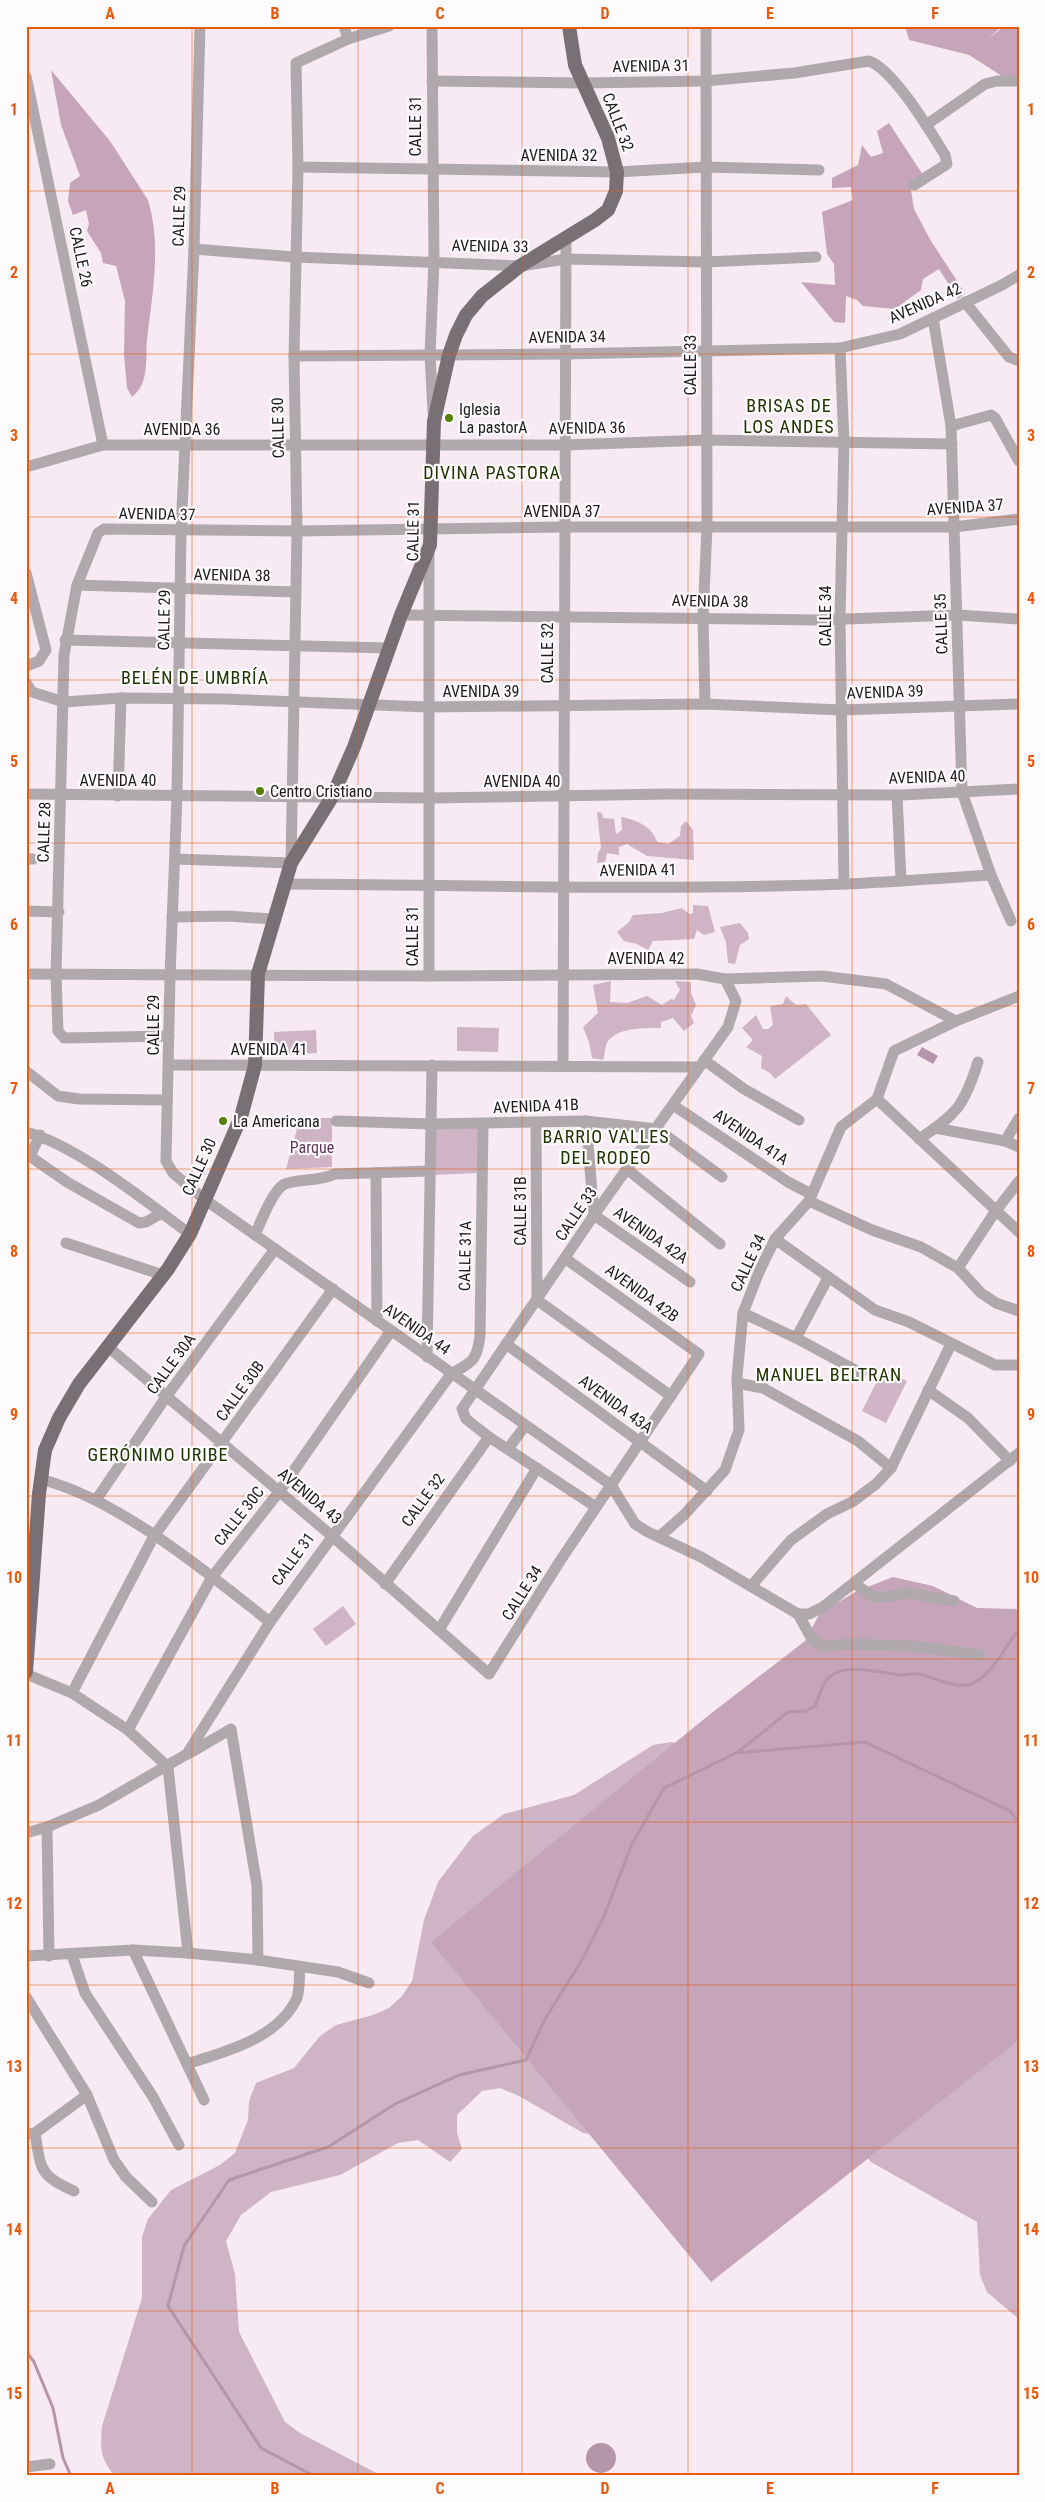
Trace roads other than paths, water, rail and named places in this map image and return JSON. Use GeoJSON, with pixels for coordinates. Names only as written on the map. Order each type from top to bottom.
{"type":"FeatureCollection","features":[{"type":"Feature","properties":{"kind":"main road","name":"CALLE 32"},"geometry":{"type":"LineString","coordinates":[[434,422],[449,355],[466,315],[482,296],[520,266],[566,239],[608,210],[616,191],[617,172],[608,138],[575,65],[569,26]]}},
{"type":"Feature","properties":{"kind":"main road","name":"CALLE 31"},"geometry":{"type":"LineString","coordinates":[[430,545],[434,422]]}},
{"type":"Feature","properties":{"kind":"main road","name":"CALLE 30"},"geometry":{"type":"LineString","coordinates":[[26,1673],[30,1563],[45,1450],[59,1418],[79,1384],[164,1275],[190,1234],[241,1117],[255,1066],[258,974],[291,863],[332,797],[370,705],[401,614],[430,545]]}},
{"type":"Feature","properties":{"kind":"street","name":"CALLE 29"},"geometry":{"type":"LineString","coordinates":[[200,26],[194,249],[181,531],[177,796],[170,976],[169,1065],[166,1100],[166,1161],[173,1173],[204,1199]]}},
{"type":"Feature","properties":{"kind":"street"},"geometry":{"type":"LineString","coordinates":[[344,26],[348,39],[389,26]]}},
{"type":"Feature","properties":{"kind":"street","name":"CALLE 31"},"geometry":{"type":"LineString","coordinates":[[432,26],[434,261],[430,354],[434,422]]}},
{"type":"Feature","properties":{"kind":"street","name":"CALLE 33"},"geometry":{"type":"LineString","coordinates":[[705,704],[703,617],[707,527],[706,26]]}},
{"type":"Feature","properties":{"kind":"street","name":"CALLE 30"},"geometry":{"type":"LineString","coordinates":[[291,863],[297,531],[294,356],[298,167],[296,63],[348,39]]}},
{"type":"Feature","properties":{"kind":"street","name":"AVENIDA 31"},"geometry":{"type":"LineString","coordinates":[[432,81],[584,83],[705,81],[794,72],[869,61],[889,75],[926,125]]}},
{"type":"Feature","properties":{"kind":"street","name":"CALLE 26"},"geometry":{"type":"LineString","coordinates":[[26,76],[103,446]]}},
{"type":"Feature","properties":{"kind":"street"},"geometry":{"type":"LineString","coordinates":[[914,185],[947,164],[945,155],[926,125],[985,84],[996,81],[1019,81]]}},
{"type":"Feature","properties":{"kind":"street","name":"AVENIDA 32"},"geometry":{"type":"LineString","coordinates":[[298,167],[433,171],[617,172],[706,168],[819,170]]}},
{"type":"Feature","properties":{"kind":"street","name":"CALLE 32"},"geometry":{"type":"LineString","coordinates":[[563,1066],[566,239]]}},
{"type":"Feature","properties":{"kind":"street","name":"AVENIDA 33"},"geometry":{"type":"LineString","coordinates":[[194,249],[295,257],[434,261],[520,266],[566,259],[706,262],[816,257]]}},
{"type":"Feature","properties":{"kind":"street","name":"AVENIDA 42"},"geometry":{"type":"LineString","coordinates":[[840,348],[900,334],[1019,275]]}},
{"type":"Feature","properties":{"kind":"street"},"geometry":{"type":"LineString","coordinates":[[966,302],[1009,357],[1019,361]]}},
{"type":"Feature","properties":{"kind":"street","name":"CALLE 35"},"geometry":{"type":"LineString","coordinates":[[933,318],[951,426],[962,792],[991,875],[1012,921]]}},
{"type":"Feature","properties":{"kind":"street","name":"AVENIDA 34"},"geometry":{"type":"LineString","coordinates":[[294,356],[565,354],[840,348]]}},
{"type":"Feature","properties":{"kind":"street","name":"CALLE 34"},"geometry":{"type":"LineString","coordinates":[[840,348],[844,442],[840,619],[844,884]]}},
{"type":"Feature","properties":{"kind":"street"},"geometry":{"type":"LineString","coordinates":[[951,426],[992,415],[1019,461]]}},
{"type":"Feature","properties":{"kind":"street","name":"AVENIDA 36"},"geometry":{"type":"LineString","coordinates":[[103,446],[184,444],[296,446],[565,445],[707,440],[952,444]]}},
{"type":"Feature","properties":{"kind":"street"},"geometry":{"type":"LineString","coordinates":[[26,467],[103,446]]}},
{"type":"Feature","properties":{"kind":"street","name":"AVENIDA 37"},"geometry":{"type":"LineString","coordinates":[[104,528],[181,531],[297,531],[565,527],[954,527],[1019,519]]}},
{"type":"Feature","properties":{"kind":"street","name":"CALLE 28"},"geometry":{"type":"LineString","coordinates":[[104,528],[98,533],[76,585],[66,640],[56,975],[58,1031],[64,1038],[169,1036]]}},
{"type":"Feature","properties":{"kind":"street","name":"CALLE 31"},"geometry":{"type":"LineString","coordinates":[[430,545],[428,707],[431,798],[430,976]]}},
{"type":"Feature","properties":{"kind":"street"},"geometry":{"type":"LineString","coordinates":[[26,575],[46,650],[44,657],[26,666]]}},
{"type":"Feature","properties":{"kind":"street","name":"AVENIDA 38"},"geometry":{"type":"LineString","coordinates":[[76,585],[181,590],[296,592]]}},
{"type":"Feature","properties":{"kind":"street","name":"AVENIDA 38"},"geometry":{"type":"LineString","coordinates":[[401,614],[429,616],[565,615],[840,619],[958,615],[1019,619]]}},
{"type":"Feature","properties":{"kind":"street"},"geometry":{"type":"LineString","coordinates":[[66,640],[180,641],[389,648]]}},
{"type":"Feature","properties":{"kind":"street"},"geometry":{"type":"LineString","coordinates":[[28,691],[64,702]]}},
{"type":"Feature","properties":{"kind":"street"},"geometry":{"type":"LineString","coordinates":[[118,796],[121,698]]}},
{"type":"Feature","properties":{"kind":"street","name":"AVENIDA 39"},"geometry":{"type":"LineString","coordinates":[[64,702],[121,698],[428,707],[705,704],[841,710],[1019,704]]}},
{"type":"Feature","properties":{"kind":"street","name":"AVENIDA 40"},"geometry":{"type":"LineString","coordinates":[[26,794],[62,796],[431,798],[897,795],[1019,789]]}},
{"type":"Feature","properties":{"kind":"street"},"geometry":{"type":"LineString","coordinates":[[897,795],[901,880]]}},
{"type":"Feature","properties":{"kind":"street"},"geometry":{"type":"LineString","coordinates":[[175,859],[291,863]]}},
{"type":"Feature","properties":{"kind":"street","name":"AVENIDA 41"},"geometry":{"type":"LineString","coordinates":[[285,884],[564,887],[844,884],[991,875]]}},
{"type":"Feature","properties":{"kind":"street"},"geometry":{"type":"LineString","coordinates":[[26,911],[59,912]]}},
{"type":"Feature","properties":{"kind":"street"},"geometry":{"type":"LineString","coordinates":[[172,917],[227,916],[273,919]]}},
{"type":"Feature","properties":{"kind":"street"},"geometry":{"type":"LineString","coordinates":[[26,974],[170,976],[258,974]]}},
{"type":"Feature","properties":{"kind":"street","name":"AVENIDA 42"},"geometry":{"type":"LineString","coordinates":[[258,974],[430,976],[697,974],[725,979],[822,976],[886,984],[956,1020]]}},
{"type":"Feature","properties":{"kind":"street","name":"CALLE 33"},"geometry":{"type":"LineString","coordinates":[[489,1437],[463,1415],[462,1409],[566,1259],[594,1215],[628,1170],[728,1026],[735,1008],[734,995],[725,979]]}},
{"type":"Feature","properties":{"kind":"street"},"geometry":{"type":"LineString","coordinates":[[1019,996],[956,1020],[894,1051],[877,1099],[995,1212],[1019,1232]]}},
{"type":"Feature","properties":{"kind":"street"},"geometry":{"type":"LineString","coordinates":[[919,1139],[948,1120],[966,1098],[978,1062]]}},
{"type":"Feature","properties":{"kind":"street"},"geometry":{"type":"LineString","coordinates":[[702,1064],[744,1090],[799,1120]]}},
{"type":"Feature","properties":{"kind":"street","name":"AVENIDA 41"},"geometry":{"type":"LineString","coordinates":[[169,1065],[563,1066],[702,1064]]}},
{"type":"Feature","properties":{"kind":"street"},"geometry":{"type":"LineString","coordinates":[[427,1357],[432,1065]]}},
{"type":"Feature","properties":{"kind":"street"},"geometry":{"type":"LineString","coordinates":[[26,1071],[58,1096],[79,1099],[166,1100]]}},
{"type":"Feature","properties":{"kind":"street","name":"CALLE 34"},"geometry":{"type":"LineString","coordinates":[[659,1537],[725,1470],[739,1430],[737,1383],[743,1314],[758,1272],[776,1239],[810,1198],[833,1140],[841,1127],[877,1099]]}},
{"type":"Feature","properties":{"kind":"street","name":"AVENIDA 41A"},"geometry":{"type":"LineString","coordinates":[[673,1105],[810,1198],[872,1230],[921,1247],[958,1268],[988,1298],[996,1303],[1019,1311]]}},
{"type":"Feature","properties":{"kind":"street"},"geometry":{"type":"LineString","coordinates":[[1005,1141],[1019,1118]]}},
{"type":"Feature","properties":{"kind":"street","name":"AVENIDA 41B"},"geometry":{"type":"LineString","coordinates":[[336,1121],[431,1124],[586,1121],[656,1129],[722,1177]]}},
{"type":"Feature","properties":{"kind":"street"},"geometry":{"type":"LineString","coordinates":[[586,1121],[594,1215]]}},
{"type":"Feature","properties":{"kind":"street","name":"CALLE 31B"},"geometry":{"type":"LineString","coordinates":[[536,1122],[537,1300]]}},
{"type":"Feature","properties":{"kind":"street","name":"CALLE 31A"},"geometry":{"type":"LineString","coordinates":[[451,1374],[472,1362],[478,1355],[480,1336],[483,1124]]}},
{"type":"Feature","properties":{"kind":"street"},"geometry":{"type":"LineString","coordinates":[[935,1128],[1005,1141],[1019,1147]]}},
{"type":"Feature","properties":{"kind":"street"},"geometry":{"type":"LineString","coordinates":[[26,1132],[40,1136],[82,1158],[190,1234]]}},
{"type":"Feature","properties":{"kind":"street"},"geometry":{"type":"LineString","coordinates":[[40,1136],[31,1154],[32,1160],[139,1222],[146,1222],[162,1213]]}},
{"type":"Feature","properties":{"kind":"street"},"geometry":{"type":"LineString","coordinates":[[628,1170],[720,1244]]}},
{"type":"Feature","properties":{"kind":"street"},"geometry":{"type":"LineString","coordinates":[[255,1234],[276,1192],[285,1184],[324,1179],[335,1174],[430,1171]]}},
{"type":"Feature","properties":{"kind":"street"},"geometry":{"type":"LineString","coordinates":[[376,1173],[377,1321]]}},
{"type":"Feature","properties":{"kind":"street"},"geometry":{"type":"LineString","coordinates":[[958,1268],[995,1212],[1019,1181]]}},
{"type":"Feature","properties":{"kind":"street","name":"AVENIDA 44"},"geometry":{"type":"LineString","coordinates":[[204,1199],[611,1485]]}},
{"type":"Feature","properties":{"kind":"street","name":"AVENIDA 42A"},"geometry":{"type":"LineString","coordinates":[[594,1215],[690,1282]]}},
{"type":"Feature","properties":{"kind":"street"},"geometry":{"type":"LineString","coordinates":[[776,1239],[875,1310],[909,1322],[995,1365],[1019,1365]]}},
{"type":"Feature","properties":{"kind":"street"},"geometry":{"type":"LineString","coordinates":[[66,1243],[164,1275]]}},
{"type":"Feature","properties":{"kind":"street","name":"CALLE 30A"},"geometry":{"type":"LineString","coordinates":[[96,1500],[166,1397],[275,1249]]}},
{"type":"Feature","properties":{"kind":"street","name":"AVENIDA 42B"},"geometry":{"type":"LineString","coordinates":[[566,1259],[699,1354]]}},
{"type":"Feature","properties":{"kind":"street"},"geometry":{"type":"LineString","coordinates":[[796,1338],[828,1278]]}},
{"type":"Feature","properties":{"kind":"street","name":"CALLE 30B"},"geometry":{"type":"LineString","coordinates":[[72,1693],[154,1536],[333,1289]]}},
{"type":"Feature","properties":{"kind":"street"},"geometry":{"type":"LineString","coordinates":[[537,1300],[671,1396]]}},
{"type":"Feature","properties":{"kind":"street"},"geometry":{"type":"LineString","coordinates":[[743,1314],[796,1338],[861,1373]]}},
{"type":"Feature","properties":{"kind":"street","name":"CALLE 30C"},"geometry":{"type":"LineString","coordinates":[[128,1730],[212,1577],[279,1492],[391,1331]]}},
{"type":"Feature","properties":{"kind":"street","name":"AVENIDA 43A"},"geometry":{"type":"LineString","coordinates":[[506,1344],[706,1491]]}},
{"type":"Feature","properties":{"kind":"street"},"geometry":{"type":"LineString","coordinates":[[752,1585],[791,1540],[827,1514],[852,1502],[876,1484],[891,1468],[905,1444],[928,1390],[951,1344]]}},
{"type":"Feature","properties":{"kind":"street","name":"AVENIDA 43"},"geometry":{"type":"LineString","coordinates":[[107,1346],[332,1536],[489,1674]]}},
{"type":"Feature","properties":{"kind":"street","name":"CALLE 34"},"geometry":{"type":"LineString","coordinates":[[489,1674],[596,1507],[699,1354]]}},
{"type":"Feature","properties":{"kind":"street","name":"CALLE 31"},"geometry":{"type":"LineString","coordinates":[[26,1833],[47,1827],[98,1805],[168,1767],[187,1754],[270,1622],[451,1374]]}},
{"type":"Feature","properties":{"kind":"street"},"geometry":{"type":"LineString","coordinates":[[737,1383],[763,1388],[858,1441],[891,1468]]}},
{"type":"Feature","properties":{"kind":"street"},"geometry":{"type":"LineString","coordinates":[[928,1390],[968,1418],[1010,1461]]}},
{"type":"Feature","properties":{"kind":"street"},"geometry":{"type":"LineString","coordinates":[[508,1449],[525,1426]]}},
{"type":"Feature","properties":{"kind":"street"},"geometry":{"type":"LineString","coordinates":[[489,1437],[596,1507]]}},
{"type":"Feature","properties":{"kind":"street","name":"CALLE 32"},"geometry":{"type":"LineString","coordinates":[[385,1584],[489,1437]]}},
{"type":"Feature","properties":{"kind":"street"},"geometry":{"type":"LineString","coordinates":[[798,1614],[809,1614],[816,1611],[1019,1453]]}},
{"type":"Feature","properties":{"kind":"street"},"geometry":{"type":"LineString","coordinates":[[439,1630],[536,1468]]}},
{"type":"Feature","properties":{"kind":"street"},"geometry":{"type":"LineString","coordinates":[[40,1479],[96,1500],[154,1536],[212,1577],[270,1622]]}},
{"type":"Feature","properties":{"kind":"street"},"geometry":{"type":"LineString","coordinates":[[611,1485],[635,1524],[752,1585],[798,1614],[813,1641],[823,1646],[852,1644],[912,1646],[980,1655]]}},
{"type":"Feature","properties":{"kind":"street"},"geometry":{"type":"LineString","coordinates":[[854,1583],[873,1597],[910,1593],[954,1601]]}},
{"type":"Feature","properties":{"kind":"street"},"geometry":{"type":"LineString","coordinates":[[26,1673],[72,1693],[128,1730],[168,1767],[188,1953]]}},
{"type":"Feature","properties":{"kind":"street"},"geometry":{"type":"LineString","coordinates":[[187,1754],[231,1729],[256,1886],[258,1960]]}},
{"type":"Feature","properties":{"kind":"street"},"geometry":{"type":"LineString","coordinates":[[47,1827],[49,1956]]}},
{"type":"Feature","properties":{"kind":"street"},"geometry":{"type":"LineString","coordinates":[[133,1950],[204,2100]]}},
{"type":"Feature","properties":{"kind":"street"},"geometry":{"type":"LineString","coordinates":[[26,1956],[72,1955],[133,1950],[188,1953],[258,1960],[338,1972],[369,1983]]}},
{"type":"Feature","properties":{"kind":"street"},"geometry":{"type":"LineString","coordinates":[[72,1955],[84,1992],[153,2097],[179,2145]]}},
{"type":"Feature","properties":{"kind":"street"},"geometry":{"type":"LineString","coordinates":[[187,2064],[244,2044],[279,2022],[297,1997],[300,1967]]}},
{"type":"Feature","properties":{"kind":"street"},"geometry":{"type":"LineString","coordinates":[[26,1997],[87,2095],[114,2160],[126,2177],[152,2202]]}},
{"type":"Feature","properties":{"kind":"street"},"geometry":{"type":"LineString","coordinates":[[74,2191],[55,2183],[44,2174],[30,2134],[87,2095]]}},
{"type":"Feature","properties":{"kind":"street"},"geometry":{"type":"LineString","coordinates":[[26,2467],[50,2464]]}},
{"type":"Feature","properties":{"kind":"waterway"},"geometry":{"type":"LineString","coordinates":[[738,1752],[788,1712],[806,1711],[815,1706],[827,1680],[834,1674],[849,1669],[858,1669],[902,1675],[916,1674],[946,1683],[968,1685],[981,1678],[993,1666],[1019,1630]]}},
{"type":"Feature","properties":{"kind":"waterway"},"geometry":{"type":"LineString","coordinates":[[314,2476],[261,2448],[168,2306],[184,2246],[229,2180],[328,2147],[395,2104],[459,2075],[526,2060],[545,2019],[582,1960],[604,1916],[632,1844],[664,1788],[736,1753],[865,1742],[1010,1811],[1019,1823]]}},
{"type":"Feature","properties":{"kind":"waterway"},"geometry":{"type":"LineString","coordinates":[[26,2351],[34,2362],[53,2408],[63,2458],[71,2476]]}},
{"type":"Feature","properties":{"kind":"place","name":"Iglesia La pastorA"},"geometry":{"type":"Point","coordinates":[449,418]}},
{"type":"Feature","properties":{"kind":"place","name":"Centro Cristiano"},"geometry":{"type":"Point","coordinates":[260,791]}},
{"type":"Feature","properties":{"kind":"place","name":"La Americana"},"geometry":{"type":"Point","coordinates":[223,1121]}},
{"type":"Feature","properties":{"kind":"district","name":"BRISAS DE LOS ANDES"},"geometry":{"type":"Point","coordinates":[789,415]}},
{"type":"Feature","properties":{"kind":"district","name":"DIVINA PASTORA"},"geometry":{"type":"Point","coordinates":[492,472]}},
{"type":"Feature","properties":{"kind":"district","name":"BELÉN DE UMBRÍA"},"geometry":{"type":"Point","coordinates":[195,677]}},
{"type":"Feature","properties":{"kind":"district","name":"BARRIO VALLES DEL RODEO"},"geometry":{"type":"Point","coordinates":[606,1146]}},
{"type":"Feature","properties":{"kind":"district","name":"MANUEL BELTRAN"},"geometry":{"type":"Point","coordinates":[829,1374]}},
{"type":"Feature","properties":{"kind":"district","name":"GERÓNIMO URIBE"},"geometry":{"type":"Point","coordinates":[158,1454]}},
{"type":"Feature","properties":{"kind":"park label","name":"Parque"},"geometry":{"type":"Point","coordinates":[312,1147]}}]}
